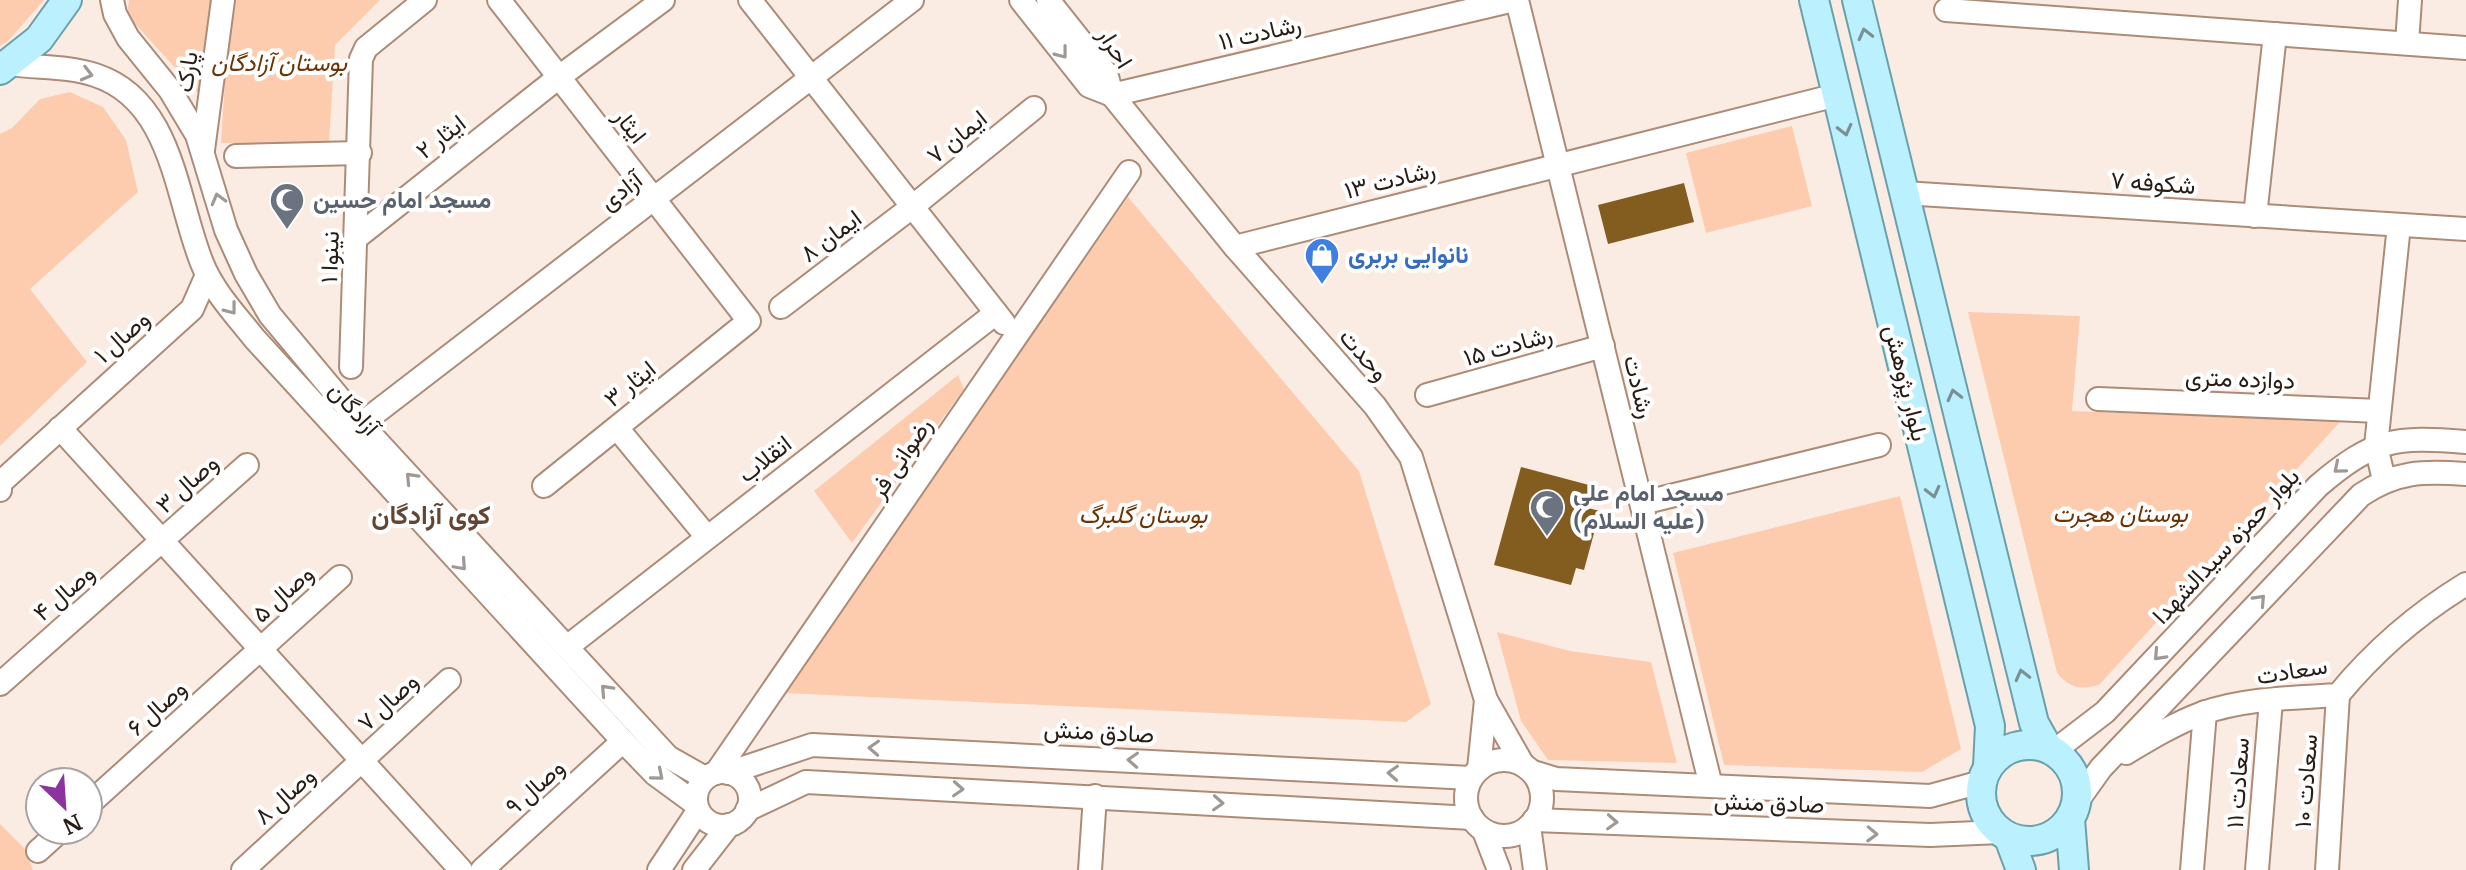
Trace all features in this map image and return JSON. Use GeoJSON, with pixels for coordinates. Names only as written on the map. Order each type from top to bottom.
{"type":"FeatureCollection","features":[{"type":"Feature","properties":{"kind":"main road"},"geometry":{"type":"LineString","coordinates":[[5,67],[39,39],[67,0]]}},
{"type":"Feature","properties":{"kind":"main road","name":"بلوار پژوهش"},"geometry":{"type":"LineString","coordinates":[[1814,0],[1990,726],[1984,774]]}},
{"type":"Feature","properties":{"kind":"main road","name":"بلوار پژوهش"},"geometry":{"type":"LineString","coordinates":[[1857,0],[2034,723],[2051,750]]}},
{"type":"Feature","properties":{"kind":"main road"},"geometry":{"type":"LineString","coordinates":[[2021,870],[2005,835],[1985,815],[1980,799],[1984,774],[1999,754],[2014,746],[2031,744],[2062,757],[2072,771],[2077,787],[2073,811],[2074,870]]}},
{"type":"Feature","properties":{"kind":"main road"},"geometry":{"type":"LineString","coordinates":[[2005,835],[2026,841],[2043,839],[2058,832],[2073,811]]}},
{"type":"Feature","properties":{"kind":"street","name":"آزادگان"},"geometry":{"type":"LineString","coordinates":[[112,0],[115,14],[128,38],[184,111],[203,151],[226,230],[246,274],[270,315],[361,424],[668,757],[717,774]]}},
{"type":"Feature","properties":{"kind":"street","name":"پارک"},"geometry":{"type":"LineString","coordinates":[[203,151],[223,0]]}},
{"type":"Feature","properties":{"kind":"street","name":"نینوا ۱"},"geometry":{"type":"LineString","coordinates":[[351,367],[363,53],[425,0]]}},
{"type":"Feature","properties":{"kind":"street","name":"ایثار"},"geometry":{"type":"LineString","coordinates":[[499,0],[749,321]]}},
{"type":"Feature","properties":{"kind":"street","name":"ایثار ۲"},"geometry":{"type":"LineString","coordinates":[[356,238],[559,77],[663,0]]}},
{"type":"Feature","properties":{"kind":"street"},"geometry":{"type":"LineString","coordinates":[[750,0],[1015,337]]}},
{"type":"Feature","properties":{"kind":"street","name":"آزادی"},"geometry":{"type":"LineString","coordinates":[[361,424],[912,0]]}},
{"type":"Feature","properties":{"kind":"street","name":"احرار"},"geometry":{"type":"LineString","coordinates":[[1021,0],[1089,86],[1112,95]]}},
{"type":"Feature","properties":{"kind":"street","name":"احرار"},"geometry":{"type":"LineString","coordinates":[[1048,0],[1106,73],[1112,95]]}},
{"type":"Feature","properties":{"kind":"street","name":"رشادت ۱۱"},"geometry":{"type":"LineString","coordinates":[[1112,95],[1516,0]]}},
{"type":"Feature","properties":{"kind":"street","name":"رشادت"},"geometry":{"type":"LineString","coordinates":[[1516,0],[1711,786]]}},
{"type":"Feature","properties":{"kind":"street"},"geometry":{"type":"LineString","coordinates":[[2407,43],[2410,0]]}},
{"type":"Feature","properties":{"kind":"street"},"geometry":{"type":"LineString","coordinates":[[1946,10],[2466,48]]}},
{"type":"Feature","properties":{"kind":"street"},"geometry":{"type":"LineString","coordinates":[[2255,216],[2275,34]]}},
{"type":"Feature","properties":{"kind":"street","name":"آزادگان"},"geometry":{"type":"LineString","coordinates":[[5,67],[65,69],[96,75],[122,88],[134,99],[169,156],[207,275],[254,338],[623,741],[655,774],[697,807]]}},
{"type":"Feature","properties":{"kind":"street","name":"وحدت"},"geometry":{"type":"LineString","coordinates":[[1112,95],[1235,247],[1375,406],[1411,457],[1486,700],[1528,769]]}},
{"type":"Feature","properties":{"kind":"street","name":"رشادت ۱۳"},"geometry":{"type":"LineString","coordinates":[[1235,247],[1837,95]]}},
{"type":"Feature","properties":{"kind":"street","name":"ایمان ۷"},"geometry":{"type":"LineString","coordinates":[[912,207],[1034,108]]}},
{"type":"Feature","properties":{"kind":"street"},"geometry":{"type":"LineString","coordinates":[[236,156],[360,153]]}},
{"type":"Feature","properties":{"kind":"street","name":"رضوانی فر"},"geometry":{"type":"LineString","coordinates":[[717,774],[1129,172]]}},
{"type":"Feature","properties":{"kind":"street","name":"شکوفه ۷"},"geometry":{"type":"LineString","coordinates":[[1904,193],[2466,229]]}},
{"type":"Feature","properties":{"kind":"street","name":"ایمان ۸"},"geometry":{"type":"LineString","coordinates":[[781,307],[912,207]]}},
{"type":"Feature","properties":{"kind":"street"},"geometry":{"type":"LineString","coordinates":[[2384,480],[2376,446],[2399,225]]}},
{"type":"Feature","properties":{"kind":"street","name":"وصال ۱"},"geometry":{"type":"LineString","coordinates":[[0,490],[0,483],[192,309],[207,275]]}},
{"type":"Feature","properties":{"kind":"street","name":"انقلاب"},"geometry":{"type":"LineString","coordinates":[[567,647],[996,313]]}},
{"type":"Feature","properties":{"kind":"street","name":"ایثار ۳"},"geometry":{"type":"LineString","coordinates":[[544,486],[749,321]]}},
{"type":"Feature","properties":{"kind":"street","name":"رشادت ۱۵"},"geometry":{"type":"LineString","coordinates":[[1427,395],[1603,346]]}},
{"type":"Feature","properties":{"kind":"street","name":"دوازده متری"},"geometry":{"type":"LineString","coordinates":[[2098,399],[2379,411]]}},
{"type":"Feature","properties":{"kind":"street"},"geometry":{"type":"LineString","coordinates":[[60,428],[461,870]]}},
{"type":"Feature","properties":{"kind":"street"},"geometry":{"type":"LineString","coordinates":[[617,428],[707,537]]}},
{"type":"Feature","properties":{"kind":"street","name":"بلوار حمزه سیدالشهدا"},"geometry":{"type":"LineString","coordinates":[[2051,750],[2105,712],[2318,486],[2348,460],[2376,446],[2424,438],[2466,442]]}},
{"type":"Feature","properties":{"kind":"street"},"geometry":{"type":"LineString","coordinates":[[1642,503],[1879,445]]}},
{"type":"Feature","properties":{"kind":"street","name":"وصال ۳"},"geometry":{"type":"LineString","coordinates":[[162,541],[247,465]]}},
{"type":"Feature","properties":{"kind":"street"},"geometry":{"type":"LineString","coordinates":[[2073,811],[2101,768],[2361,495],[2384,480],[2409,474],[2466,474]]}},
{"type":"Feature","properties":{"kind":"street","name":"وصال ۴"},"geometry":{"type":"LineString","coordinates":[[0,684],[162,541]]}},
{"type":"Feature","properties":{"kind":"street","name":"وصال ۵"},"geometry":{"type":"LineString","coordinates":[[260,649],[340,577]]}},
{"type":"Feature","properties":{"kind":"street","name":"سعادت"},"geometry":{"type":"LineString","coordinates":[[2101,768],[2162,731],[2205,712],[2271,700],[2338,695],[2399,631],[2466,584]]}},
{"type":"Feature","properties":{"kind":"street","name":"وصال ۶"},"geometry":{"type":"LineString","coordinates":[[104,790],[260,649]]}},
{"type":"Feature","properties":{"kind":"street","name":"وصال ۷"},"geometry":{"type":"LineString","coordinates":[[362,761],[449,680]]}},
{"type":"Feature","properties":{"kind":"street","name":"سعادت ۱۰"},"geometry":{"type":"LineString","coordinates":[[2327,870],[2338,695]]}},
{"type":"Feature","properties":{"kind":"street","name":"وحدت"},"geometry":{"type":"LineString","coordinates":[[1475,774],[1486,700]]}},
{"type":"Feature","properties":{"kind":"street","name":"سعادت ۱۱"},"geometry":{"type":"LineString","coordinates":[[2257,870],[2271,700]]}},
{"type":"Feature","properties":{"kind":"street"},"geometry":{"type":"LineString","coordinates":[[2192,870],[2205,712]]}},
{"type":"Feature","properties":{"kind":"street","name":"وصال ۹"},"geometry":{"type":"LineString","coordinates":[[482,870],[623,741]]}},
{"type":"Feature","properties":{"kind":"street","name":"صادق منش"},"geometry":{"type":"LineString","coordinates":[[717,774],[812,745],[1475,774]]}},
{"type":"Feature","properties":{"kind":"street"},"geometry":{"type":"LineString","coordinates":[[747,810],[806,782],[1095,796],[1478,824],[1495,835],[1507,836],[1519,833],[1532,823],[1541,806],[1542,794],[1528,769],[1500,760],[1475,774],[1465,801],[1478,824],[1499,870]]}},
{"type":"Feature","properties":{"kind":"street","name":"وصال ۸"},"geometry":{"type":"LineString","coordinates":[[243,870],[362,761]]}},
{"type":"Feature","properties":{"kind":"street","name":"صادق منش"},"geometry":{"type":"LineString","coordinates":[[1528,769],[1556,779],[1930,796],[1984,774]]}},
{"type":"Feature","properties":{"kind":"street"},"geometry":{"type":"LineString","coordinates":[[659,870],[697,807],[697,789],[717,774],[736,775],[747,787],[750,803],[737,822],[729,825],[711,823],[697,807]]}},
{"type":"Feature","properties":{"kind":"street"},"geometry":{"type":"LineString","coordinates":[[1090,870],[1095,796]]}},
{"type":"Feature","properties":{"kind":"street"},"geometry":{"type":"LineString","coordinates":[[1532,823],[1535,870]]}},
{"type":"Feature","properties":{"kind":"street","name":"صادق منش"},"geometry":{"type":"LineString","coordinates":[[1532,823],[2005,835]]}},
{"type":"Feature","properties":{"kind":"street"},"geometry":{"type":"LineString","coordinates":[[694,870],[729,825]]}},
{"type":"Feature","properties":{"kind":"street"},"geometry":{"type":"LineString","coordinates":[[38,851],[43,846]]}},
{"type":"Feature","properties":{"kind":"green space"},"geometry":{"type":"Polygon","coordinates":[[[0,0],[44,0],[0,46],[0,0]]]}},
{"type":"Feature","properties":{"kind":"green space","name":"بوستان آزادگان"},"geometry":{"type":"Polygon","coordinates":[[[129,0],[215,0],[200,95],[127,15],[129,0]]]}},
{"type":"Feature","properties":{"kind":"green space","name":"بوستان آزادگان"},"geometry":{"type":"Polygon","coordinates":[[[230,0],[380,0],[335,45],[329,143],[221,143],[230,0]]]}},
{"type":"Feature","properties":{"kind":"green space"},"geometry":{"type":"Polygon","coordinates":[[[70,92],[103,107],[126,140],[138,192],[30,289],[87,362],[0,446],[0,134],[12,128],[40,99],[70,92]]]}},
{"type":"Feature","properties":{"kind":"green space"},"geometry":{"type":"Polygon","coordinates":[[[1792,126],[1812,206],[1706,233],[1686,153],[1792,126]]]}},
{"type":"Feature","properties":{"kind":"green space","name":"بوستان گلبرگ"},"geometry":{"type":"Polygon","coordinates":[[[1128,197],[1359,471],[1431,704],[1406,722],[785,693],[1128,197]]]}},
{"type":"Feature","properties":{"kind":"green space","name":"بوستان هجرت"},"geometry":{"type":"Polygon","coordinates":[[[1968,312],[2080,316],[2072,411],[2340,422],[2099,685],[2076,686],[2057,673],[1968,312]]]}},
{"type":"Feature","properties":{"kind":"green space"},"geometry":{"type":"Polygon","coordinates":[[[958,375],[964,389],[852,543],[814,491],[958,375]]]}},
{"type":"Feature","properties":{"kind":"green space"},"geometry":{"type":"Polygon","coordinates":[[[1900,496],[1961,749],[1922,772],[1724,765],[1673,553],[1900,496]]]}},
{"type":"Feature","properties":{"kind":"green space"},"geometry":{"type":"Polygon","coordinates":[[[1497,632],[1570,651],[1651,662],[1677,763],[1548,760],[1521,721],[1497,632]]]}},
{"type":"Feature","properties":{"kind":"green space"},"geometry":{"type":"Polygon","coordinates":[[[0,824],[25,849],[33,870],[0,870],[0,824]]]}},
{"type":"Feature","properties":{"kind":"building"},"geometry":{"type":"Polygon","coordinates":[[[1684,183],[1694,222],[1608,244],[1598,205],[1684,183]]]}},
{"type":"Feature","properties":{"kind":"building","name":"مسجد امام علی (علیه السلام)"},"geometry":{"type":"Polygon","coordinates":[[[1521,467],[1589,485],[1592,496],[1588,508],[1600,511],[1584,570],[1576,568],[1571,585],[1494,565],[1521,467]]]}},
{"type":"Feature","properties":{"kind":"place","name":"مسجد امام حسین"},"geometry":{"type":"Point","coordinates":[287,231]}},
{"type":"Feature","properties":{"kind":"place","name":"نانوایی بربری"},"geometry":{"type":"Point","coordinates":[1322,286]}},
{"type":"Feature","properties":{"kind":"place","name":"مسجد امام علی (علیه السلام)"},"geometry":{"type":"Point","coordinates":[1547,538]}},
{"type":"Feature","properties":{"kind":"district","name":"کوی آزادگان"},"geometry":{"type":"Point","coordinates":[431,515]}}]}
